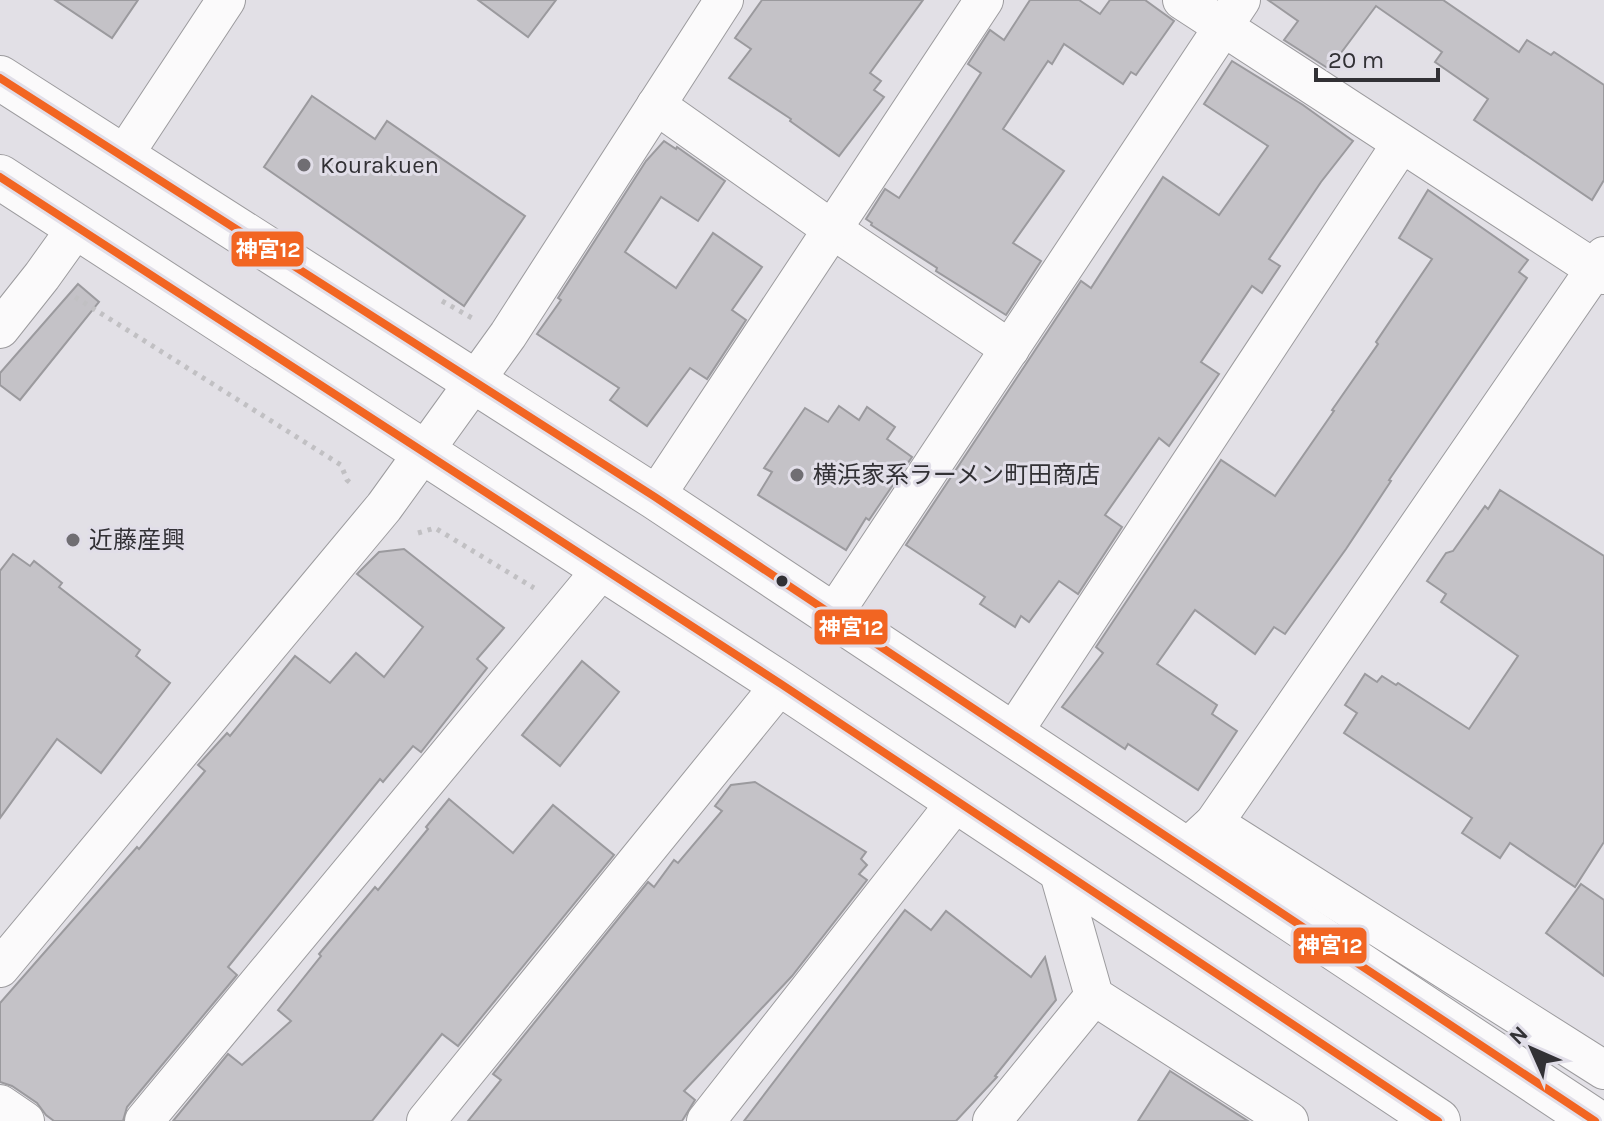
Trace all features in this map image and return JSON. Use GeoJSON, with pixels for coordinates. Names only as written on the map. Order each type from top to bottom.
{"type":"FeatureCollection","features":[{"type":"Feature","properties":{"kind":"highway"},"geometry":{"type":"LineString","coordinates":[[0,78],[655,497],[1012,734],[1200,836],[1230,878],[1595,1121]]}},
{"type":"Feature","properties":{"kind":"highway"},"geometry":{"type":"LineString","coordinates":[[0,177],[781,684],[1438,1121]]}},
{"type":"Feature","properties":{"kind":"street"},"geometry":{"type":"LineString","coordinates":[[122,158],[226,0]]}},
{"type":"Feature","properties":{"kind":"street"},"geometry":{"type":"LineString","coordinates":[[0,968],[384,507],[508,335],[724,0]]}},
{"type":"Feature","properties":{"kind":"street"},"geometry":{"type":"LineString","coordinates":[[655,497],[984,0]]}},
{"type":"Feature","properties":{"kind":"street"},"geometry":{"type":"LineString","coordinates":[[1182,0],[1231,14],[1401,144],[1601,267],[1200,836],[1604,1070]]}},
{"type":"Feature","properties":{"kind":"street"},"geometry":{"type":"LineString","coordinates":[[833,615],[1231,14]]}},
{"type":"Feature","properties":{"kind":"street"},"geometry":{"type":"LineString","coordinates":[[656,105],[833,230],[1010,349]]}},
{"type":"Feature","properties":{"kind":"street"},"geometry":{"type":"LineString","coordinates":[[1012,734],[1401,144]]}},
{"type":"Feature","properties":{"kind":"street"},"geometry":{"type":"LineString","coordinates":[[0,329],[77,227]]}},
{"type":"Feature","properties":{"kind":"street"},"geometry":{"type":"LineString","coordinates":[[144,1121],[603,568]]}},
{"type":"Feature","properties":{"kind":"street"},"geometry":{"type":"LineString","coordinates":[[426,1121],[781,684]]}},
{"type":"Feature","properties":{"kind":"street"},"geometry":{"type":"LineString","coordinates":[[706,1121],[957,801]]}},
{"type":"Feature","properties":{"kind":"street"},"geometry":{"type":"LineString","coordinates":[[1057,866],[1094,996],[1289,1121]]}},
{"type":"Feature","properties":{"kind":"street"},"geometry":{"type":"LineString","coordinates":[[1004,1117],[1094,996]]}},
{"type":"Feature","properties":{"kind":"street"},"geometry":{"type":"LineString","coordinates":[[0,1104],[25,1121]]}},
{"type":"Feature","properties":{"kind":"path"},"geometry":{"type":"LineString","coordinates":[[42,276],[341,465],[347,480]]}},
{"type":"Feature","properties":{"kind":"path"},"geometry":{"type":"LineString","coordinates":[[442,301],[469,318]]}},
{"type":"Feature","properties":{"kind":"path"},"geometry":{"type":"LineString","coordinates":[[418,533],[435,528],[569,609]]}},
{"type":"Feature","properties":{"kind":"building"},"geometry":{"type":"Polygon","coordinates":[[[55,0],[138,0],[112,38],[55,0]]]}},
{"type":"Feature","properties":{"kind":"building"},"geometry":{"type":"Polygon","coordinates":[[[478,0],[556,0],[528,37],[478,0]]]}},
{"type":"Feature","properties":{"kind":"building"},"geometry":{"type":"Polygon","coordinates":[[[762,0],[923,0],[870,73],[881,81],[874,90],[884,97],[839,156],[791,119],[729,78],[751,49],[735,38],[762,0]]]}},
{"type":"Feature","properties":{"kind":"building"},"geometry":{"type":"Polygon","coordinates":[[[1030,0],[1079,0],[1100,14],[1110,0],[1145,0],[1174,21],[1136,75],[1131,72],[1123,84],[1064,44],[1052,64],[1048,61],[1003,129],[1064,171],[1013,243],[1041,261],[1006,315],[936,271],[937,268],[866,219],[885,189],[899,198],[952,118],[981,73],[968,64],[990,30],[1004,40],[1030,0]]]}},
{"type":"Feature","properties":{"kind":"building"},"geometry":{"type":"Polygon","coordinates":[[[1268,0],[1443,0],[1519,52],[1527,40],[1551,55],[1554,52],[1604,85],[1604,180],[1592,200],[1474,120],[1488,99],[1435,62],[1442,52],[1376,6],[1329,69],[1284,40],[1298,21],[1268,0]]]}},
{"type":"Feature","properties":{"kind":"building"},"geometry":{"type":"Polygon","coordinates":[[[1232,61],[1303,105],[1353,141],[1269,259],[1280,266],[1262,293],[1252,286],[1201,362],[1219,374],[1169,446],[1159,438],[1105,515],[1122,527],[1078,594],[1059,581],[1029,622],[1021,616],[1015,627],[980,604],[985,597],[906,545],[1081,281],[1091,288],[1163,177],[1219,215],[1268,146],[1204,104],[1232,61]]]}},
{"type":"Feature","properties":{"kind":"building"},"geometry":{"type":"Polygon","coordinates":[[[312,96],[375,139],[387,121],[525,216],[464,306],[264,167],[312,96]]]}},
{"type":"Feature","properties":{"kind":"building"},"geometry":{"type":"Polygon","coordinates":[[[664,141],[725,181],[698,221],[661,197],[625,252],[676,288],[713,233],[762,267],[732,310],[746,320],[707,379],[690,368],[647,426],[610,400],[619,388],[537,334],[646,161],[664,141]]]}},
{"type":"Feature","properties":{"kind":"building"},"geometry":{"type":"Polygon","coordinates":[[[1428,190],[1528,260],[1519,272],[1527,278],[1389,480],[1346,549],[1285,634],[1274,627],[1255,654],[1195,610],[1157,664],[1217,705],[1212,714],[1237,731],[1198,790],[1128,744],[1125,749],[1062,707],[1103,653],[1096,647],[1221,460],[1275,496],[1432,259],[1399,238],[1428,190]]]}},
{"type":"Feature","properties":{"kind":"building"},"geometry":{"type":"Polygon","coordinates":[[[78,284],[99,302],[20,400],[0,385],[0,373],[78,284]]]}},
{"type":"Feature","properties":{"kind":"building"},"geometry":{"type":"Polygon","coordinates":[[[839,406],[859,420],[867,407],[895,427],[887,439],[912,457],[846,550],[758,495],[772,472],[764,468],[805,408],[828,422],[839,406]]]}},
{"type":"Feature","properties":{"kind":"building"},"geometry":{"type":"Polygon","coordinates":[[[1500,490],[1604,556],[1604,842],[1575,887],[1510,843],[1500,858],[1462,833],[1472,818],[1344,733],[1357,713],[1345,705],[1365,674],[1377,682],[1382,676],[1396,685],[1398,683],[1469,729],[1518,656],[1441,602],[1446,594],[1427,581],[1446,553],[1453,551],[1500,490]]]}},
{"type":"Feature","properties":{"kind":"building"},"geometry":{"type":"Polygon","coordinates":[[[404,549],[504,628],[477,659],[487,668],[421,752],[413,746],[383,782],[380,779],[228,967],[237,975],[127,1107],[123,1121],[54,1121],[37,1103],[12,1086],[0,1082],[0,1003],[137,847],[139,849],[205,771],[198,765],[227,733],[230,736],[295,656],[330,683],[356,653],[384,677],[423,627],[357,574],[379,552],[404,549]]]}},
{"type":"Feature","properties":{"kind":"building"},"geometry":{"type":"Polygon","coordinates":[[[13,554],[30,566],[34,561],[62,583],[59,587],[140,650],[136,656],[170,683],[101,773],[57,739],[0,818],[0,571],[13,554]]]}},
{"type":"Feature","properties":{"kind":"building"},"geometry":{"type":"Polygon","coordinates":[[[582,661],[619,692],[560,766],[522,735],[582,661]]]}},
{"type":"Feature","properties":{"kind":"building"},"geometry":{"type":"Polygon","coordinates":[[[755,782],[866,852],[861,859],[867,865],[859,874],[867,880],[792,976],[684,1091],[695,1100],[682,1121],[468,1121],[501,1080],[493,1074],[648,882],[654,887],[674,860],[678,863],[722,811],[715,806],[731,785],[755,782]]]}},
{"type":"Feature","properties":{"kind":"building"},"geometry":{"type":"Polygon","coordinates":[[[449,799],[513,853],[553,805],[614,855],[458,1046],[442,1034],[372,1121],[173,1121],[228,1054],[242,1065],[291,1021],[278,1010],[321,956],[319,954],[375,887],[378,890],[449,799]]]}},
{"type":"Feature","properties":{"kind":"building"},"geometry":{"type":"Polygon","coordinates":[[[1581,884],[1604,900],[1604,976],[1546,933],[1581,884]]]}},
{"type":"Feature","properties":{"kind":"building"},"geometry":{"type":"Polygon","coordinates":[[[905,910],[931,930],[946,911],[1031,977],[1045,957],[1056,1000],[997,1077],[956,1121],[744,1121],[905,910]]]}},
{"type":"Feature","properties":{"kind":"building"},"geometry":{"type":"Polygon","coordinates":[[[1170,1071],[1248,1121],[1138,1121],[1170,1071]]]}},
{"type":"Feature","properties":{"kind":"transit line","name":"神宮12"},"geometry":{"type":"LineString","coordinates":[[0,78],[655,497],[1595,1121]]}},
{"type":"Feature","properties":{"kind":"transit line","name":"神宮12"},"geometry":{"type":"LineString","coordinates":[[0,177],[781,684],[1438,1121]]}},
{"type":"Feature","properties":{"kind":"place","name":"Kourakuen"},"geometry":{"type":"Point","coordinates":[304,165]}},
{"type":"Feature","properties":{"kind":"place","name":"横浜家系ラーメン町田商店"},"geometry":{"type":"Point","coordinates":[797,475]}},
{"type":"Feature","properties":{"kind":"place","name":"近藤産興"},"geometry":{"type":"Point","coordinates":[73,540]}}]}
